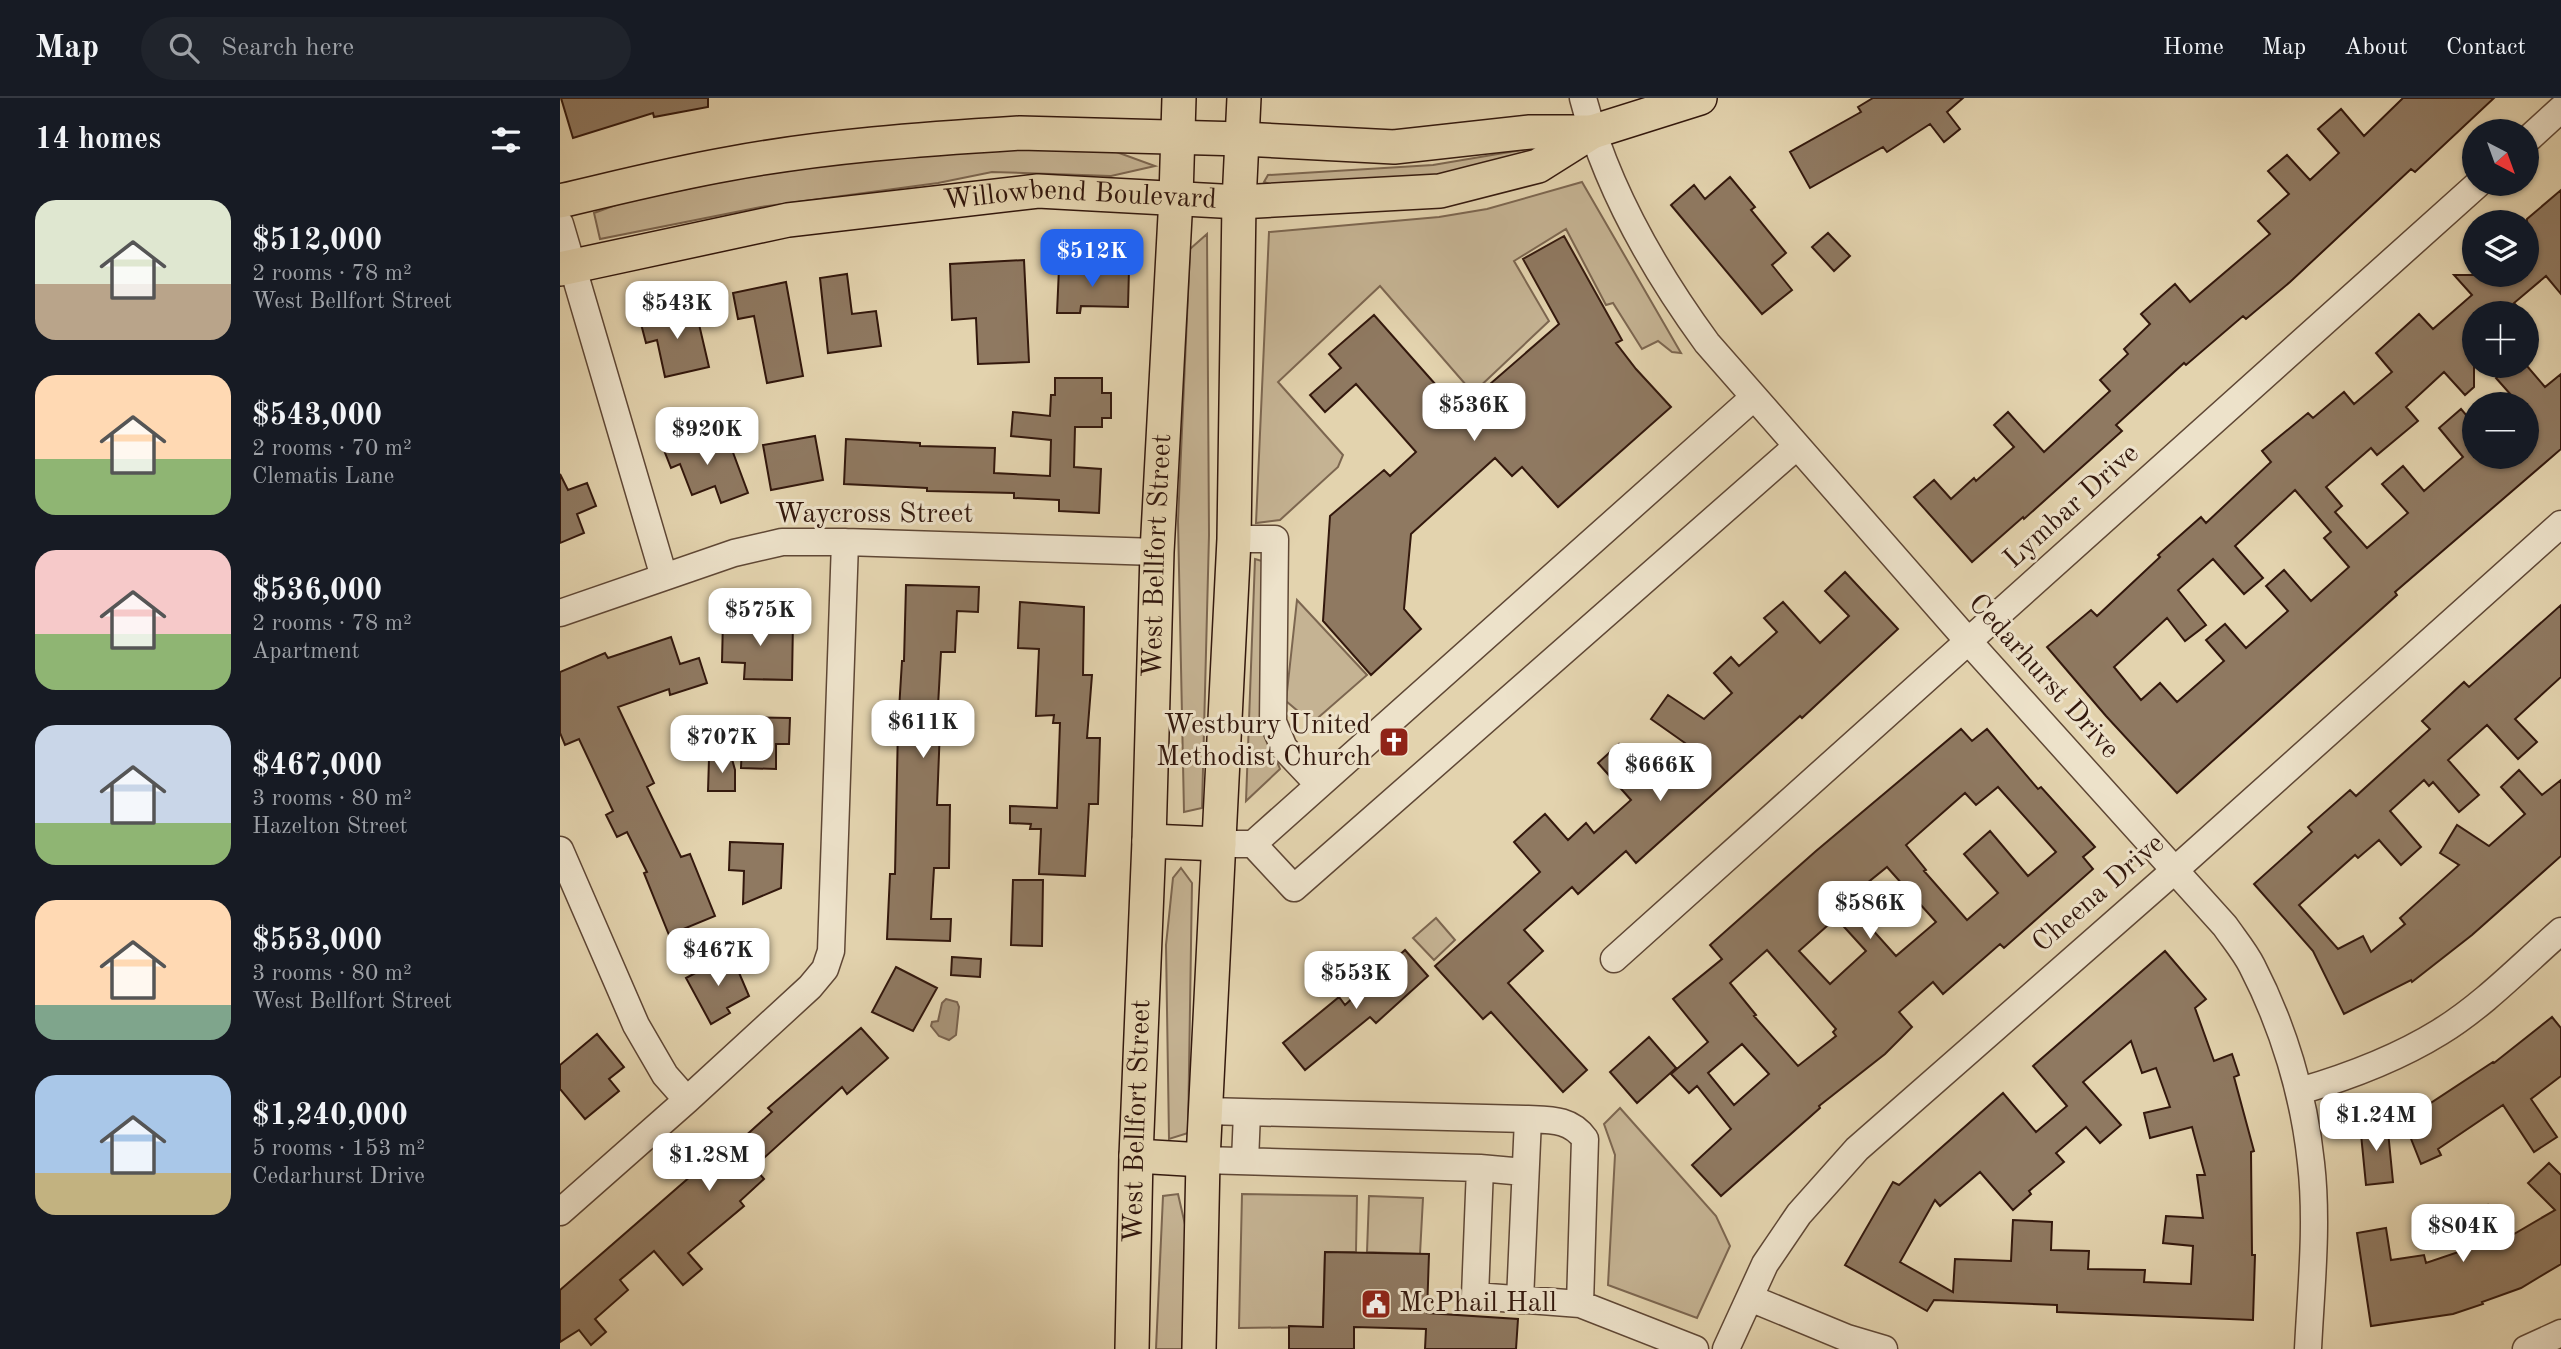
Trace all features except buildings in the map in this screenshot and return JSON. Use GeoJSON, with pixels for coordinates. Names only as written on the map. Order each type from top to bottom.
{"type":"FeatureCollection","features":[{"type":"Feature","properties":{"kind":"main road","name":"West Bellfort Street"},"geometry":{"type":"LineString","coordinates":[[1132,1349],[1157,552],[1179,98]]}},
{"type":"Feature","properties":{"kind":"main road"},"geometry":{"type":"LineString","coordinates":[[1199,1349],[1203,1160],[1234,539],[1239,202],[1244,98]]}},
{"type":"Feature","properties":{"kind":"main road","name":"Willowbend Boulevard"},"geometry":{"type":"LineString","coordinates":[[566,267],[788,220],[1038,191],[1239,202],[1440,191],[1538,166],[1592,132],[1700,98]]}},
{"type":"Feature","properties":{"kind":"main road","name":"Willowbend Boulevard"},"geometry":{"type":"LineString","coordinates":[[560,201],[729,163],[896,141],[1020,133],[1242,139],[1394,147],[1530,132],[1592,132]]}},
{"type":"Feature","properties":{"kind":"main road"},"geometry":{"type":"LineString","coordinates":[[1149,841],[1219,844]]}},
{"type":"Feature","properties":{"kind":"main road"},"geometry":{"type":"LineString","coordinates":[[1136,1156],[1203,1160]]}},
{"type":"Feature","properties":{"kind":"street","name":"Cedarhurst Drive"},"geometry":{"type":"LineString","coordinates":[[1583,98],[1592,132],[1637,236],[1672,295],[1707,343],[1969,642],[2225,926],[2251,964],[2271,1007],[2300,1091],[2311,1164],[2313,1230],[2308,1349]]}},
{"type":"Feature","properties":{"kind":"street"},"geometry":{"type":"LineString","coordinates":[[2539,129],[2561,109]]}},
{"type":"Feature","properties":{"kind":"street","name":"Lymbar Drive"},"geometry":{"type":"LineString","coordinates":[[1614,960],[2465,196]]}},
{"type":"Feature","properties":{"kind":"street"},"geometry":{"type":"LineString","coordinates":[[560,224],[566,267],[664,577]]}},
{"type":"Feature","properties":{"kind":"street"},"geometry":{"type":"LineString","coordinates":[[1219,844],[1253,844],[1753,398]]}},
{"type":"Feature","properties":{"kind":"street"},"geometry":{"type":"LineString","coordinates":[[1253,844],[1294,888],[1796,447]]}},
{"type":"Feature","properties":{"kind":"street","name":"Cheena Drive"},"geometry":{"type":"LineString","coordinates":[[1726,1349],[1765,1264],[1799,1214],[1857,1149],[2175,870],[2561,524]]}},
{"type":"Feature","properties":{"kind":"street"},"geometry":{"type":"LineString","coordinates":[[1234,539],[1275,539],[1273,722],[1284,748],[1319,785]]}},
{"type":"Feature","properties":{"kind":"street","name":"Waycross Street"},"geometry":{"type":"LineString","coordinates":[[560,613],[734,553],[782,542],[1157,552]]}},
{"type":"Feature","properties":{"kind":"street"},"geometry":{"type":"LineString","coordinates":[[560,1212],[687,1100],[810,987],[825,969],[831,951],[845,542]]}},
{"type":"Feature","properties":{"kind":"street"},"geometry":{"type":"LineString","coordinates":[[560,850],[636,1025],[665,1075],[687,1100]]}},
{"type":"Feature","properties":{"kind":"street"},"geometry":{"type":"LineString","coordinates":[[2300,1091],[2398,1055],[2441,1032],[2561,932]]}},
{"type":"Feature","properties":{"kind":"street"},"geometry":{"type":"LineString","coordinates":[[1206,1111],[1528,1119],[1566,1123],[1578,1129],[1585,1139],[1580,1304]]}},
{"type":"Feature","properties":{"kind":"street"},"geometry":{"type":"LineString","coordinates":[[1245,1161],[1247,1113]]}},
{"type":"Feature","properties":{"kind":"street"},"geometry":{"type":"LineString","coordinates":[[1520,1300],[1528,1119]]}},
{"type":"Feature","properties":{"kind":"street"},"geometry":{"type":"LineString","coordinates":[[1203,1160],[1480,1168],[1524,1172]]}},
{"type":"Feature","properties":{"kind":"street"},"geometry":{"type":"LineString","coordinates":[[1480,1168],[1475,1296],[1580,1304],[1695,1349]]}},
{"type":"Feature","properties":{"kind":"street"},"geometry":{"type":"LineString","coordinates":[[1750,1298],[1847,1338],[1884,1349]]}},
{"type":"Feature","properties":{"kind":"street"},"geometry":{"type":"LineString","coordinates":[[2526,1349],[2561,1333]]}},
{"type":"Feature","properties":{"kind":"shaded area"},"geometry":{"type":"Polygon","coordinates":[[[1557,144],[1451,174],[1294,192],[1264,182],[1268,175],[1433,165],[1557,144]]]}},
{"type":"Feature","properties":{"kind":"shaded area"},"geometry":{"type":"Polygon","coordinates":[[[1100,146],[1155,166],[1111,176],[992,172],[938,183],[761,207],[600,239],[594,213],[624,202],[758,174],[930,151],[1100,146]]]}},
{"type":"Feature","properties":{"kind":"shaded area"},"geometry":{"type":"Polygon","coordinates":[[[1582,182],[1681,353],[1672,352],[1658,341],[1642,349],[1613,303],[1606,305],[1566,229],[1514,261],[1549,321],[1473,393],[1380,286],[1278,382],[1343,455],[1338,467],[1280,520],[1256,523],[1269,232],[1439,217],[1487,209],[1582,182]]]}},
{"type":"Feature","properties":{"kind":"shaded area"},"geometry":{"type":"Polygon","coordinates":[[[1207,234],[1209,535],[1202,808],[1184,812],[1178,521],[1190,249],[1207,234]]]}},
{"type":"Feature","properties":{"kind":"shaded area"},"geometry":{"type":"Polygon","coordinates":[[[1255,559],[1262,561],[1262,724],[1280,769],[1246,801],[1255,559]]]}},
{"type":"Feature","properties":{"kind":"shaded area"},"geometry":{"type":"Polygon","coordinates":[[[1297,600],[1367,675],[1312,723],[1286,701],[1297,600]]]}},
{"type":"Feature","properties":{"kind":"shaded area"},"geometry":{"type":"Polygon","coordinates":[[[1181,868],[1192,883],[1188,1133],[1169,1139],[1166,945],[1173,878],[1181,868]]]}},
{"type":"Feature","properties":{"kind":"shaded area"},"geometry":{"type":"Polygon","coordinates":[[[1436,918],[1455,940],[1434,960],[1413,938],[1436,918]]]}},
{"type":"Feature","properties":{"kind":"shaded area"},"geometry":{"type":"Polygon","coordinates":[[[946,999],[957,1002],[959,1007],[956,1035],[949,1040],[939,1036],[931,1026],[932,1022],[938,1021],[942,1003],[946,999]]]}},
{"type":"Feature","properties":{"kind":"shaded area"},"geometry":{"type":"Polygon","coordinates":[[[1620,1108],[1716,1216],[1730,1246],[1697,1318],[1608,1285],[1615,1155],[1604,1124],[1620,1108]]]}},
{"type":"Feature","properties":{"kind":"shaded area"},"geometry":{"type":"Polygon","coordinates":[[[1178,1194],[1189,1242],[1182,1349],[1156,1349],[1163,1196],[1178,1194]]]}},
{"type":"Feature","properties":{"kind":"shaded area"},"geometry":{"type":"Polygon","coordinates":[[[1242,1194],[1357,1196],[1356,1252],[1325,1252],[1323,1327],[1239,1328],[1242,1194]]]}},
{"type":"Feature","properties":{"kind":"shaded area"},"geometry":{"type":"Polygon","coordinates":[[[1369,1196],[1423,1198],[1420,1254],[1367,1252],[1369,1196]]]}},
{"type":"Feature","properties":{"kind":"place","name":"Westbury United Methodist Church"},"geometry":{"type":"Point","coordinates":[1394,742]}},
{"type":"Feature","properties":{"kind":"place","name":"McPhail Hall"},"geometry":{"type":"Point","coordinates":[1376,1304]}}]}
